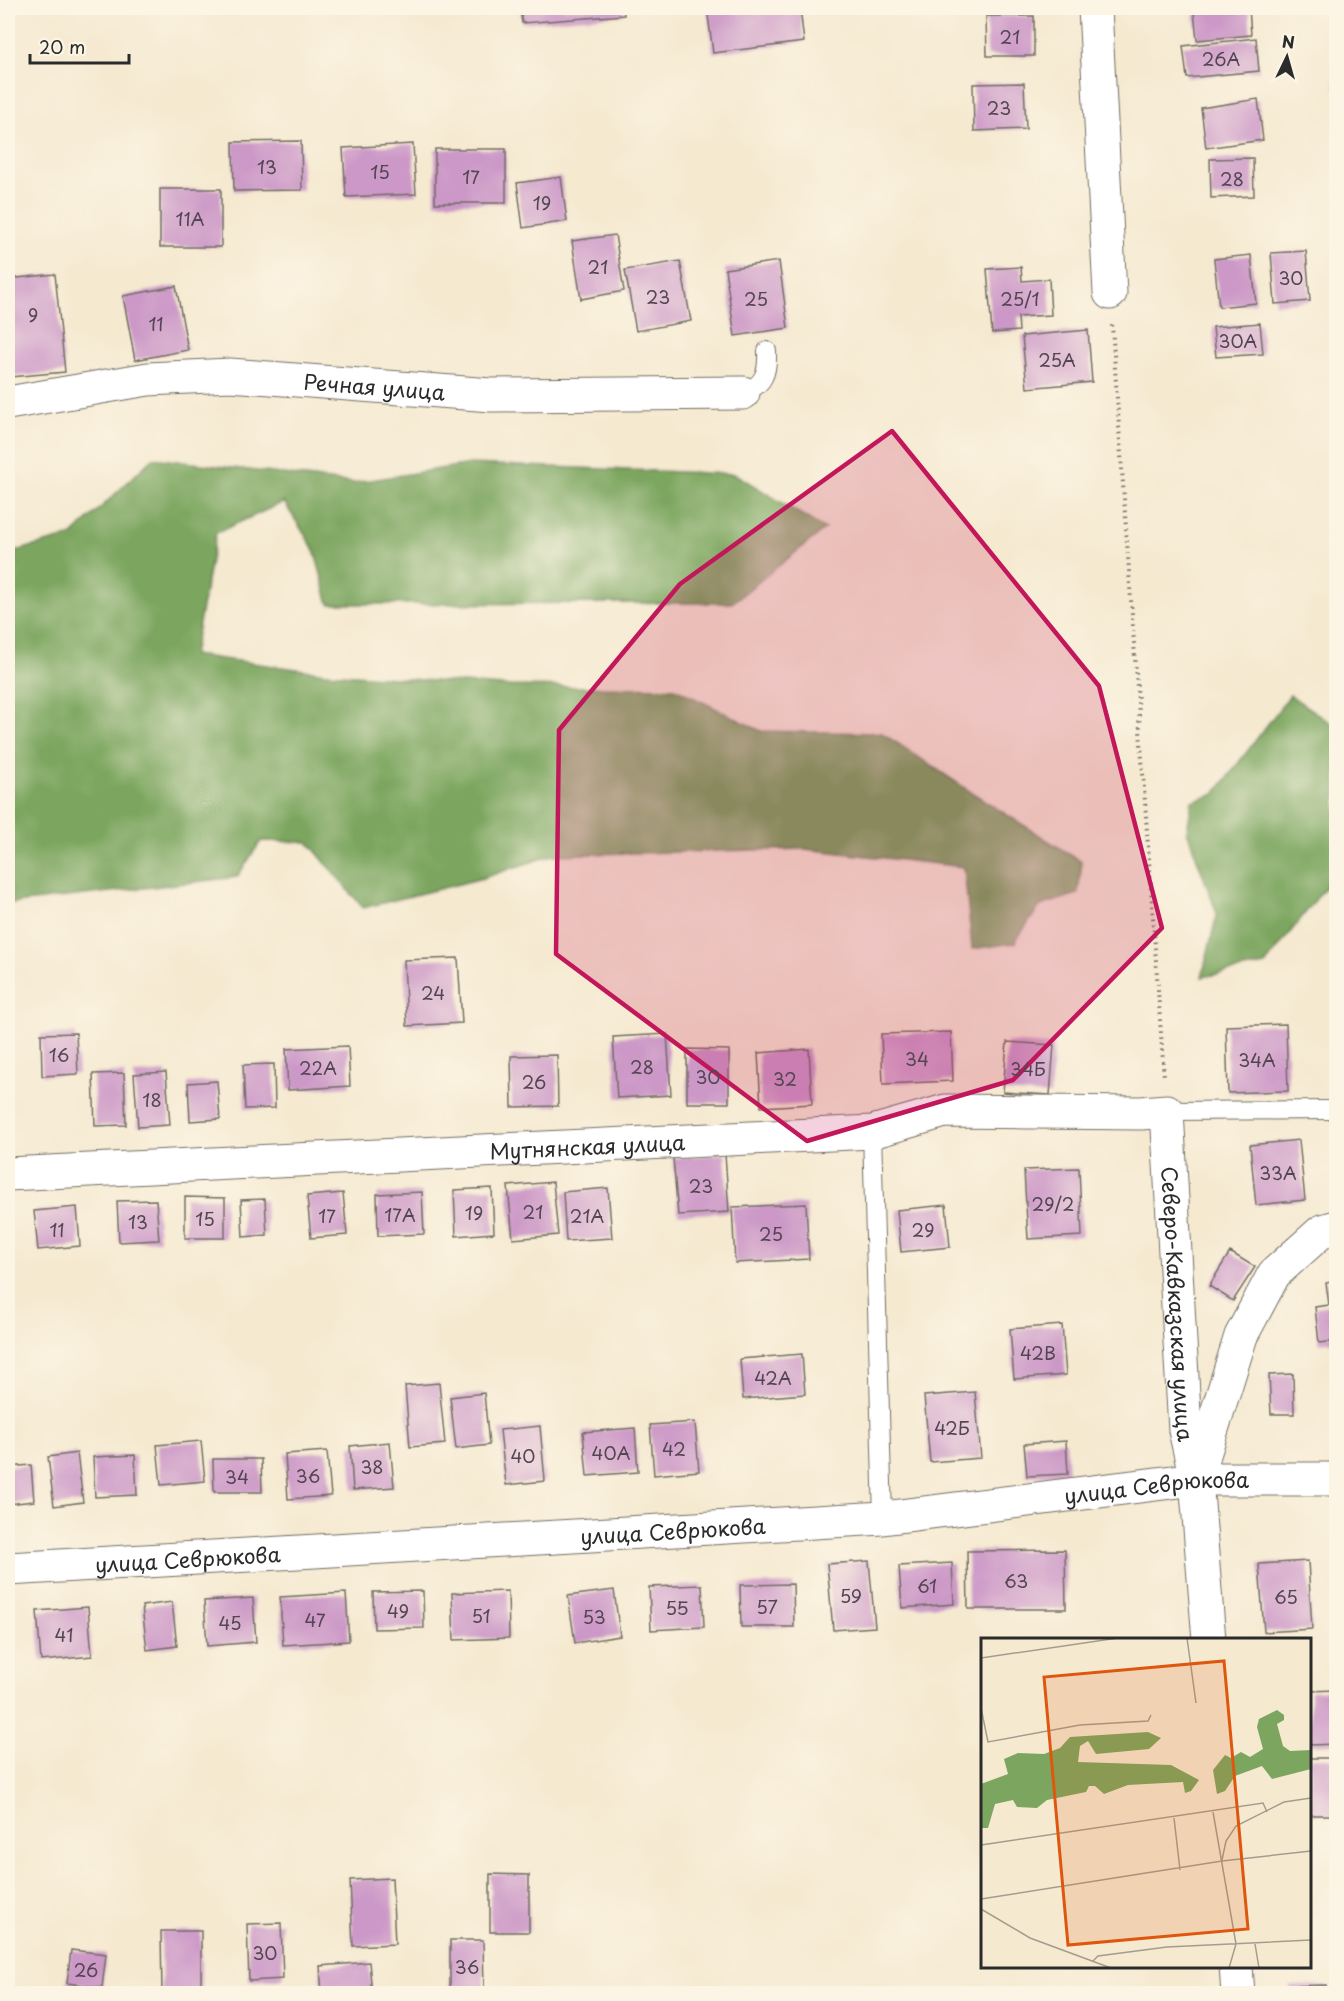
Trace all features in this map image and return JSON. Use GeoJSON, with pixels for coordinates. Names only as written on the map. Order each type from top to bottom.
{"type":"FeatureCollection","features":[{"type":"Feature","properties":{"kind":"street"},"geometry":{"type":"LineString","coordinates":[[1095,8],[1110,293]]}},
{"type":"Feature","properties":{"kind":"street","name":"Речная улица"},"geometry":{"type":"LineString","coordinates":[[8,403],[148,379],[230,375],[491,394],[743,393]]}},
{"type":"Feature","properties":{"kind":"street","name":"Мутнянская улица"},"geometry":{"type":"LineString","coordinates":[[8,1174],[872,1132],[945,1111],[1141,1113],[1167,1111]]}},
{"type":"Feature","properties":{"kind":"street","name":"Северо-Кавказская улица"},"geometry":{"type":"LineString","coordinates":[[1167,1111],[1185,1430],[1196,1479],[1209,1638]]}},
{"type":"Feature","properties":{"kind":"street"},"geometry":{"type":"LineString","coordinates":[[1196,1479],[1241,1336],[1274,1274],[1322,1231],[1336,1227]]}},
{"type":"Feature","properties":{"kind":"street","name":"улица Севрюкова"},"geometry":{"type":"LineString","coordinates":[[8,1569],[883,1518],[1196,1479],[1336,1479]]}},
{"type":"Feature","properties":{"kind":"street"},"geometry":{"type":"LineString","coordinates":[[1236,1968],[1238,1994]]}},
{"type":"Feature","properties":{"kind":"lane"},"geometry":{"type":"LineString","coordinates":[[743,393],[754,389],[763,379],[768,368],[767,351]]}},
{"type":"Feature","properties":{"kind":"lane"},"geometry":{"type":"LineString","coordinates":[[1167,1111],[1336,1110]]}},
{"type":"Feature","properties":{"kind":"lane"},"geometry":{"type":"LineString","coordinates":[[872,1132],[883,1518]]}},
{"type":"Feature","properties":{"kind":"path"},"geometry":{"type":"LineString","coordinates":[[1110,293],[1167,1111]]}},
{"type":"Feature","properties":{"kind":"highlighted area"},"geometry":{"type":"Polygon","coordinates":[[[892,431],[1099,686],[1162,928],[1013,1080],[807,1141],[556,954],[559,730],[680,584],[892,431]]]}},
{"type":"Feature","properties":{"kind":"green space"},"geometry":{"type":"Polygon","coordinates":[[[153,458],[353,483],[470,464],[735,474],[825,529],[732,603],[329,604],[314,549],[284,502],[216,533],[193,655],[327,673],[504,686],[675,688],[761,731],[882,733],[1082,862],[1078,894],[1040,906],[1014,943],[972,949],[964,867],[805,849],[552,855],[483,878],[363,908],[308,842],[261,841],[237,877],[8,904],[8,553],[71,536],[153,458]]]}},
{"type":"Feature","properties":{"kind":"green space"},"geometry":{"type":"Polygon","coordinates":[[[1290,695],[1334,725],[1336,724],[1336,873],[1265,965],[1202,977],[1217,914],[1187,831],[1192,801],[1215,794],[1290,695]]]}},
{"type":"Feature","properties":{"kind":"building"},"geometry":{"type":"Polygon","coordinates":[[[520,8],[623,8],[624,15],[522,23],[520,8]]]}},
{"type":"Feature","properties":{"kind":"building"},"geometry":{"type":"Polygon","coordinates":[[[707,8],[800,8],[804,42],[713,53],[707,8]]]}},
{"type":"Feature","properties":{"kind":"building"},"geometry":{"type":"Polygon","coordinates":[[[1249,8],[1251,35],[1197,40],[1194,11],[1249,8]]]}},
{"type":"Feature","properties":{"kind":"building"},"geometry":{"type":"Polygon","coordinates":[[[986,16],[1034,16],[1034,56],[987,56],[986,16]]]}},
{"type":"Feature","properties":{"kind":"building"},"geometry":{"type":"Polygon","coordinates":[[[1256,38],[1259,71],[1187,78],[1183,46],[1256,38]]]}},
{"type":"Feature","properties":{"kind":"building"},"geometry":{"type":"Polygon","coordinates":[[[1336,55],[1336,90],[1335,90],[1333,59],[1336,55]]]}},
{"type":"Feature","properties":{"kind":"building"},"geometry":{"type":"Polygon","coordinates":[[[1024,83],[1026,129],[974,131],[973,84],[1024,83]]]}},
{"type":"Feature","properties":{"kind":"building"},"geometry":{"type":"Polygon","coordinates":[[[1258,99],[1263,140],[1206,148],[1201,108],[1258,99]]]}},
{"type":"Feature","properties":{"kind":"building"},"geometry":{"type":"Polygon","coordinates":[[[301,141],[302,190],[234,191],[233,142],[301,141]]]}},
{"type":"Feature","properties":{"kind":"building"},"geometry":{"type":"Polygon","coordinates":[[[413,144],[416,194],[346,197],[343,148],[413,144]]]}},
{"type":"Feature","properties":{"kind":"building"},"geometry":{"type":"Polygon","coordinates":[[[435,149],[506,149],[506,203],[435,203],[435,149]]]}},
{"type":"Feature","properties":{"kind":"building"},"geometry":{"type":"Polygon","coordinates":[[[1253,158],[1254,196],[1211,198],[1210,159],[1253,158]]]}},
{"type":"Feature","properties":{"kind":"building"},"geometry":{"type":"Polygon","coordinates":[[[561,177],[567,221],[523,228],[517,183],[561,177]]]}},
{"type":"Feature","properties":{"kind":"building"},"geometry":{"type":"Polygon","coordinates":[[[160,189],[221,189],[221,247],[160,247],[160,189]]]}},
{"type":"Feature","properties":{"kind":"building"},"geometry":{"type":"Polygon","coordinates":[[[615,235],[624,291],[581,299],[572,241],[615,235]]]}},
{"type":"Feature","properties":{"kind":"building"},"geometry":{"type":"Polygon","coordinates":[[[1306,251],[1310,301],[1275,304],[1271,253],[1306,251]]]}},
{"type":"Feature","properties":{"kind":"building"},"geometry":{"type":"Polygon","coordinates":[[[1251,255],[1256,303],[1219,307],[1214,259],[1251,255]]]}},
{"type":"Feature","properties":{"kind":"building"},"geometry":{"type":"Polygon","coordinates":[[[680,261],[691,321],[636,331],[625,270],[680,261]]]}},
{"type":"Feature","properties":{"kind":"building"},"geometry":{"type":"Polygon","coordinates":[[[779,261],[788,328],[735,336],[725,269],[779,261]]]}},
{"type":"Feature","properties":{"kind":"building"},"geometry":{"type":"Polygon","coordinates":[[[1021,267],[1022,281],[1049,279],[1051,315],[1018,317],[1019,331],[992,333],[987,269],[1021,267]]]}},
{"type":"Feature","properties":{"kind":"building"},"geometry":{"type":"Polygon","coordinates":[[[55,274],[65,372],[10,377],[8,279],[55,274]]]}},
{"type":"Feature","properties":{"kind":"building"},"geometry":{"type":"Polygon","coordinates":[[[176,286],[188,350],[135,360],[123,296],[176,286]]]}},
{"type":"Feature","properties":{"kind":"building"},"geometry":{"type":"Polygon","coordinates":[[[1260,323],[1263,354],[1216,357],[1213,327],[1260,323]]]}},
{"type":"Feature","properties":{"kind":"building"},"geometry":{"type":"Polygon","coordinates":[[[1088,330],[1092,382],[1027,388],[1022,336],[1088,330]]]}},
{"type":"Feature","properties":{"kind":"building"},"geometry":{"type":"Polygon","coordinates":[[[458,958],[462,1023],[407,1026],[404,960],[458,958]]]}},
{"type":"Feature","properties":{"kind":"building"},"geometry":{"type":"Polygon","coordinates":[[[1286,1024],[1288,1091],[1228,1093],[1226,1026],[1286,1024]]]}},
{"type":"Feature","properties":{"kind":"building"},"geometry":{"type":"Polygon","coordinates":[[[951,1032],[953,1081],[883,1084],[881,1034],[951,1032]]]}},
{"type":"Feature","properties":{"kind":"building"},"geometry":{"type":"Polygon","coordinates":[[[76,1033],[78,1074],[42,1076],[41,1034],[76,1033]]]}},
{"type":"Feature","properties":{"kind":"building"},"geometry":{"type":"Polygon","coordinates":[[[667,1034],[671,1095],[617,1098],[613,1037],[667,1034]]]}},
{"type":"Feature","properties":{"kind":"building"},"geometry":{"type":"Polygon","coordinates":[[[1007,1042],[1054,1045],[1050,1095],[1003,1092],[1007,1042]]]}},
{"type":"Feature","properties":{"kind":"building"},"geometry":{"type":"Polygon","coordinates":[[[348,1046],[350,1086],[288,1090],[286,1049],[348,1046]]]}},
{"type":"Feature","properties":{"kind":"building"},"geometry":{"type":"Polygon","coordinates":[[[687,1049],[729,1050],[729,1103],[687,1103],[687,1049]]]}},
{"type":"Feature","properties":{"kind":"building"},"geometry":{"type":"Polygon","coordinates":[[[809,1049],[812,1104],[761,1107],[758,1053],[809,1049]]]}},
{"type":"Feature","properties":{"kind":"building"},"geometry":{"type":"Polygon","coordinates":[[[557,1055],[558,1106],[512,1107],[511,1056],[557,1055]]]}},
{"type":"Feature","properties":{"kind":"building"},"geometry":{"type":"Polygon","coordinates":[[[274,1064],[275,1108],[245,1109],[243,1065],[274,1064]]]}},
{"type":"Feature","properties":{"kind":"building"},"geometry":{"type":"Polygon","coordinates":[[[166,1072],[170,1125],[138,1127],[134,1074],[166,1072]]]}},
{"type":"Feature","properties":{"kind":"building"},"geometry":{"type":"Polygon","coordinates":[[[124,1073],[126,1125],[95,1126],[93,1074],[124,1073]]]}},
{"type":"Feature","properties":{"kind":"building"},"geometry":{"type":"Polygon","coordinates":[[[217,1081],[220,1119],[190,1121],[188,1083],[217,1081]]]}},
{"type":"Feature","properties":{"kind":"building"},"geometry":{"type":"Polygon","coordinates":[[[1299,1140],[1305,1200],[1256,1205],[1250,1145],[1299,1140]]]}},
{"type":"Feature","properties":{"kind":"building"},"geometry":{"type":"Polygon","coordinates":[[[725,1154],[729,1212],[678,1215],[673,1158],[725,1154]]]}},
{"type":"Feature","properties":{"kind":"building"},"geometry":{"type":"Polygon","coordinates":[[[1079,1168],[1082,1236],[1028,1239],[1024,1170],[1079,1168]]]}},
{"type":"Feature","properties":{"kind":"building"},"geometry":{"type":"Polygon","coordinates":[[[553,1182],[558,1235],[513,1239],[508,1186],[553,1182]]]}},
{"type":"Feature","properties":{"kind":"building"},"geometry":{"type":"Polygon","coordinates":[[[492,1188],[494,1233],[456,1236],[454,1190],[492,1188]]]}},
{"type":"Feature","properties":{"kind":"building"},"geometry":{"type":"Polygon","coordinates":[[[608,1188],[612,1238],[566,1241],[563,1192],[608,1188]]]}},
{"type":"Feature","properties":{"kind":"building"},"geometry":{"type":"Polygon","coordinates":[[[422,1192],[424,1234],[378,1236],[377,1194],[422,1192]]]}},
{"type":"Feature","properties":{"kind":"building"},"geometry":{"type":"Polygon","coordinates":[[[343,1193],[347,1235],[311,1238],[307,1196],[343,1193]]]}},
{"type":"Feature","properties":{"kind":"building"},"geometry":{"type":"Polygon","coordinates":[[[185,1197],[225,1198],[225,1238],[185,1238],[185,1197]]]}},
{"type":"Feature","properties":{"kind":"building"},"geometry":{"type":"Polygon","coordinates":[[[265,1199],[267,1235],[243,1237],[241,1200],[265,1199]]]}},
{"type":"Feature","properties":{"kind":"building"},"geometry":{"type":"Polygon","coordinates":[[[156,1200],[159,1240],[119,1242],[117,1201],[156,1200]]]}},
{"type":"Feature","properties":{"kind":"building"},"geometry":{"type":"Polygon","coordinates":[[[806,1204],[809,1259],[735,1263],[732,1207],[806,1204]]]}},
{"type":"Feature","properties":{"kind":"building"},"geometry":{"type":"Polygon","coordinates":[[[946,1205],[950,1247],[901,1252],[897,1210],[946,1205]]]}},
{"type":"Feature","properties":{"kind":"building"},"geometry":{"type":"Polygon","coordinates":[[[77,1207],[80,1246],[38,1250],[34,1211],[77,1207]]]}},
{"type":"Feature","properties":{"kind":"building"},"geometry":{"type":"Polygon","coordinates":[[[1230,1252],[1255,1267],[1233,1301],[1209,1286],[1230,1252]]]}},
{"type":"Feature","properties":{"kind":"building"},"geometry":{"type":"Polygon","coordinates":[[[1336,1281],[1336,1341],[1319,1343],[1315,1307],[1329,1305],[1326,1283],[1336,1281]]]}},
{"type":"Feature","properties":{"kind":"building"},"geometry":{"type":"Polygon","coordinates":[[[1062,1325],[1066,1375],[1014,1379],[1010,1329],[1062,1325]]]}},
{"type":"Feature","properties":{"kind":"building"},"geometry":{"type":"Polygon","coordinates":[[[802,1354],[805,1394],[743,1399],[740,1359],[802,1354]]]}},
{"type":"Feature","properties":{"kind":"building"},"geometry":{"type":"Polygon","coordinates":[[[1293,1374],[1294,1414],[1271,1414],[1269,1375],[1293,1374]]]}},
{"type":"Feature","properties":{"kind":"building"},"geometry":{"type":"Polygon","coordinates":[[[439,1383],[445,1444],[410,1447],[405,1386],[439,1383]]]}},
{"type":"Feature","properties":{"kind":"building"},"geometry":{"type":"Polygon","coordinates":[[[975,1392],[981,1458],[930,1462],[924,1396],[975,1392]]]}},
{"type":"Feature","properties":{"kind":"building"},"geometry":{"type":"Polygon","coordinates":[[[484,1393],[489,1445],[456,1449],[450,1397],[484,1393]]]}},
{"type":"Feature","properties":{"kind":"building"},"geometry":{"type":"Polygon","coordinates":[[[695,1422],[699,1471],[654,1475],[650,1425],[695,1422]]]}},
{"type":"Feature","properties":{"kind":"building"},"geometry":{"type":"Polygon","coordinates":[[[540,1426],[545,1481],[506,1485],[500,1430],[540,1426]]]}},
{"type":"Feature","properties":{"kind":"building"},"geometry":{"type":"Polygon","coordinates":[[[635,1428],[638,1472],[587,1476],[583,1432],[635,1428]]]}},
{"type":"Feature","properties":{"kind":"building"},"geometry":{"type":"Polygon","coordinates":[[[201,1441],[205,1481],[161,1485],[157,1445],[201,1441]]]}},
{"type":"Feature","properties":{"kind":"building"},"geometry":{"type":"Polygon","coordinates":[[[1066,1441],[1068,1474],[1027,1476],[1024,1444],[1066,1441]]]}},
{"type":"Feature","properties":{"kind":"building"},"geometry":{"type":"Polygon","coordinates":[[[390,1442],[394,1487],[353,1490],[350,1446],[390,1442]]]}},
{"type":"Feature","properties":{"kind":"building"},"geometry":{"type":"Polygon","coordinates":[[[327,1451],[331,1496],[288,1499],[285,1454],[327,1451]]]}},
{"type":"Feature","properties":{"kind":"building"},"geometry":{"type":"Polygon","coordinates":[[[77,1453],[83,1502],[54,1506],[48,1457],[77,1453]]]}},
{"type":"Feature","properties":{"kind":"building"},"geometry":{"type":"Polygon","coordinates":[[[135,1455],[137,1495],[95,1497],[93,1457],[135,1455]]]}},
{"type":"Feature","properties":{"kind":"building"},"geometry":{"type":"Polygon","coordinates":[[[213,1459],[261,1459],[262,1492],[214,1492],[213,1459]]]}},
{"type":"Feature","properties":{"kind":"building"},"geometry":{"type":"Polygon","coordinates":[[[31,1465],[34,1501],[8,1504],[8,1467],[31,1465]]]}},
{"type":"Feature","properties":{"kind":"building"},"geometry":{"type":"Polygon","coordinates":[[[1065,1550],[1066,1609],[968,1609],[967,1551],[1065,1550]]]}},
{"type":"Feature","properties":{"kind":"building"},"geometry":{"type":"Polygon","coordinates":[[[869,1561],[875,1627],[833,1630],[827,1564],[869,1561]]]}},
{"type":"Feature","properties":{"kind":"building"},"geometry":{"type":"Polygon","coordinates":[[[1308,1561],[1312,1629],[1264,1632],[1259,1564],[1308,1561]]]}},
{"type":"Feature","properties":{"kind":"building"},"geometry":{"type":"Polygon","coordinates":[[[952,1563],[954,1604],[902,1608],[899,1566],[952,1563]]]}},
{"type":"Feature","properties":{"kind":"building"},"geometry":{"type":"Polygon","coordinates":[[[793,1584],[794,1627],[741,1627],[740,1585],[793,1584]]]}},
{"type":"Feature","properties":{"kind":"building"},"geometry":{"type":"Polygon","coordinates":[[[702,1585],[704,1627],[651,1630],[649,1587],[702,1585]]]}},
{"type":"Feature","properties":{"kind":"building"},"geometry":{"type":"Polygon","coordinates":[[[614,1590],[620,1636],[575,1643],[568,1596],[614,1590]]]}},
{"type":"Feature","properties":{"kind":"building"},"geometry":{"type":"Polygon","coordinates":[[[423,1591],[424,1628],[374,1629],[373,1592],[423,1591]]]}},
{"type":"Feature","properties":{"kind":"building"},"geometry":{"type":"Polygon","coordinates":[[[508,1591],[509,1638],[454,1640],[452,1593],[508,1591]]]}},
{"type":"Feature","properties":{"kind":"building"},"geometry":{"type":"Polygon","coordinates":[[[346,1593],[349,1641],[283,1645],[280,1597],[346,1593]]]}},
{"type":"Feature","properties":{"kind":"building"},"geometry":{"type":"Polygon","coordinates":[[[253,1598],[256,1642],[207,1646],[204,1601],[253,1598]]]}},
{"type":"Feature","properties":{"kind":"building"},"geometry":{"type":"Polygon","coordinates":[[[172,1602],[177,1646],[147,1650],[142,1606],[172,1602]]]}},
{"type":"Feature","properties":{"kind":"building"},"geometry":{"type":"Polygon","coordinates":[[[88,1607],[92,1656],[41,1661],[37,1611],[88,1607]]]}},
{"type":"Feature","properties":{"kind":"building"},"geometry":{"type":"Polygon","coordinates":[[[1335,1690],[1336,1744],[1311,1745],[1311,1691],[1335,1690]]]}},
{"type":"Feature","properties":{"kind":"building"},"geometry":{"type":"Polygon","coordinates":[[[1311,1758],[1335,1758],[1336,1815],[1311,1815],[1311,1758]]]}},
{"type":"Feature","properties":{"kind":"building"},"geometry":{"type":"Polygon","coordinates":[[[490,1874],[529,1875],[529,1932],[490,1932],[490,1874]]]}},
{"type":"Feature","properties":{"kind":"building"},"geometry":{"type":"Polygon","coordinates":[[[392,1878],[395,1944],[353,1946],[350,1880],[392,1878]]]}},
{"type":"Feature","properties":{"kind":"building"},"geometry":{"type":"Polygon","coordinates":[[[281,1923],[283,1979],[249,1981],[247,1924],[281,1923]]]}},
{"type":"Feature","properties":{"kind":"building"},"geometry":{"type":"Polygon","coordinates":[[[161,1931],[201,1931],[201,1994],[162,1994],[161,1931]]]}},
{"type":"Feature","properties":{"kind":"building"},"geometry":{"type":"Polygon","coordinates":[[[450,1940],[483,1940],[484,1992],[450,1992],[450,1940]]]}},
{"type":"Feature","properties":{"kind":"building"},"geometry":{"type":"Polygon","coordinates":[[[71,1950],[106,1954],[102,1988],[67,1983],[71,1950]]]}},
{"type":"Feature","properties":{"kind":"building"},"geometry":{"type":"Polygon","coordinates":[[[369,1962],[372,1994],[322,1994],[320,1966],[369,1962]]]}},
{"type":"Feature","properties":{"kind":"building"},"geometry":{"type":"Polygon","coordinates":[[[1326,1985],[1326,1994],[1291,1994],[1290,1986],[1326,1985]]]}}]}
